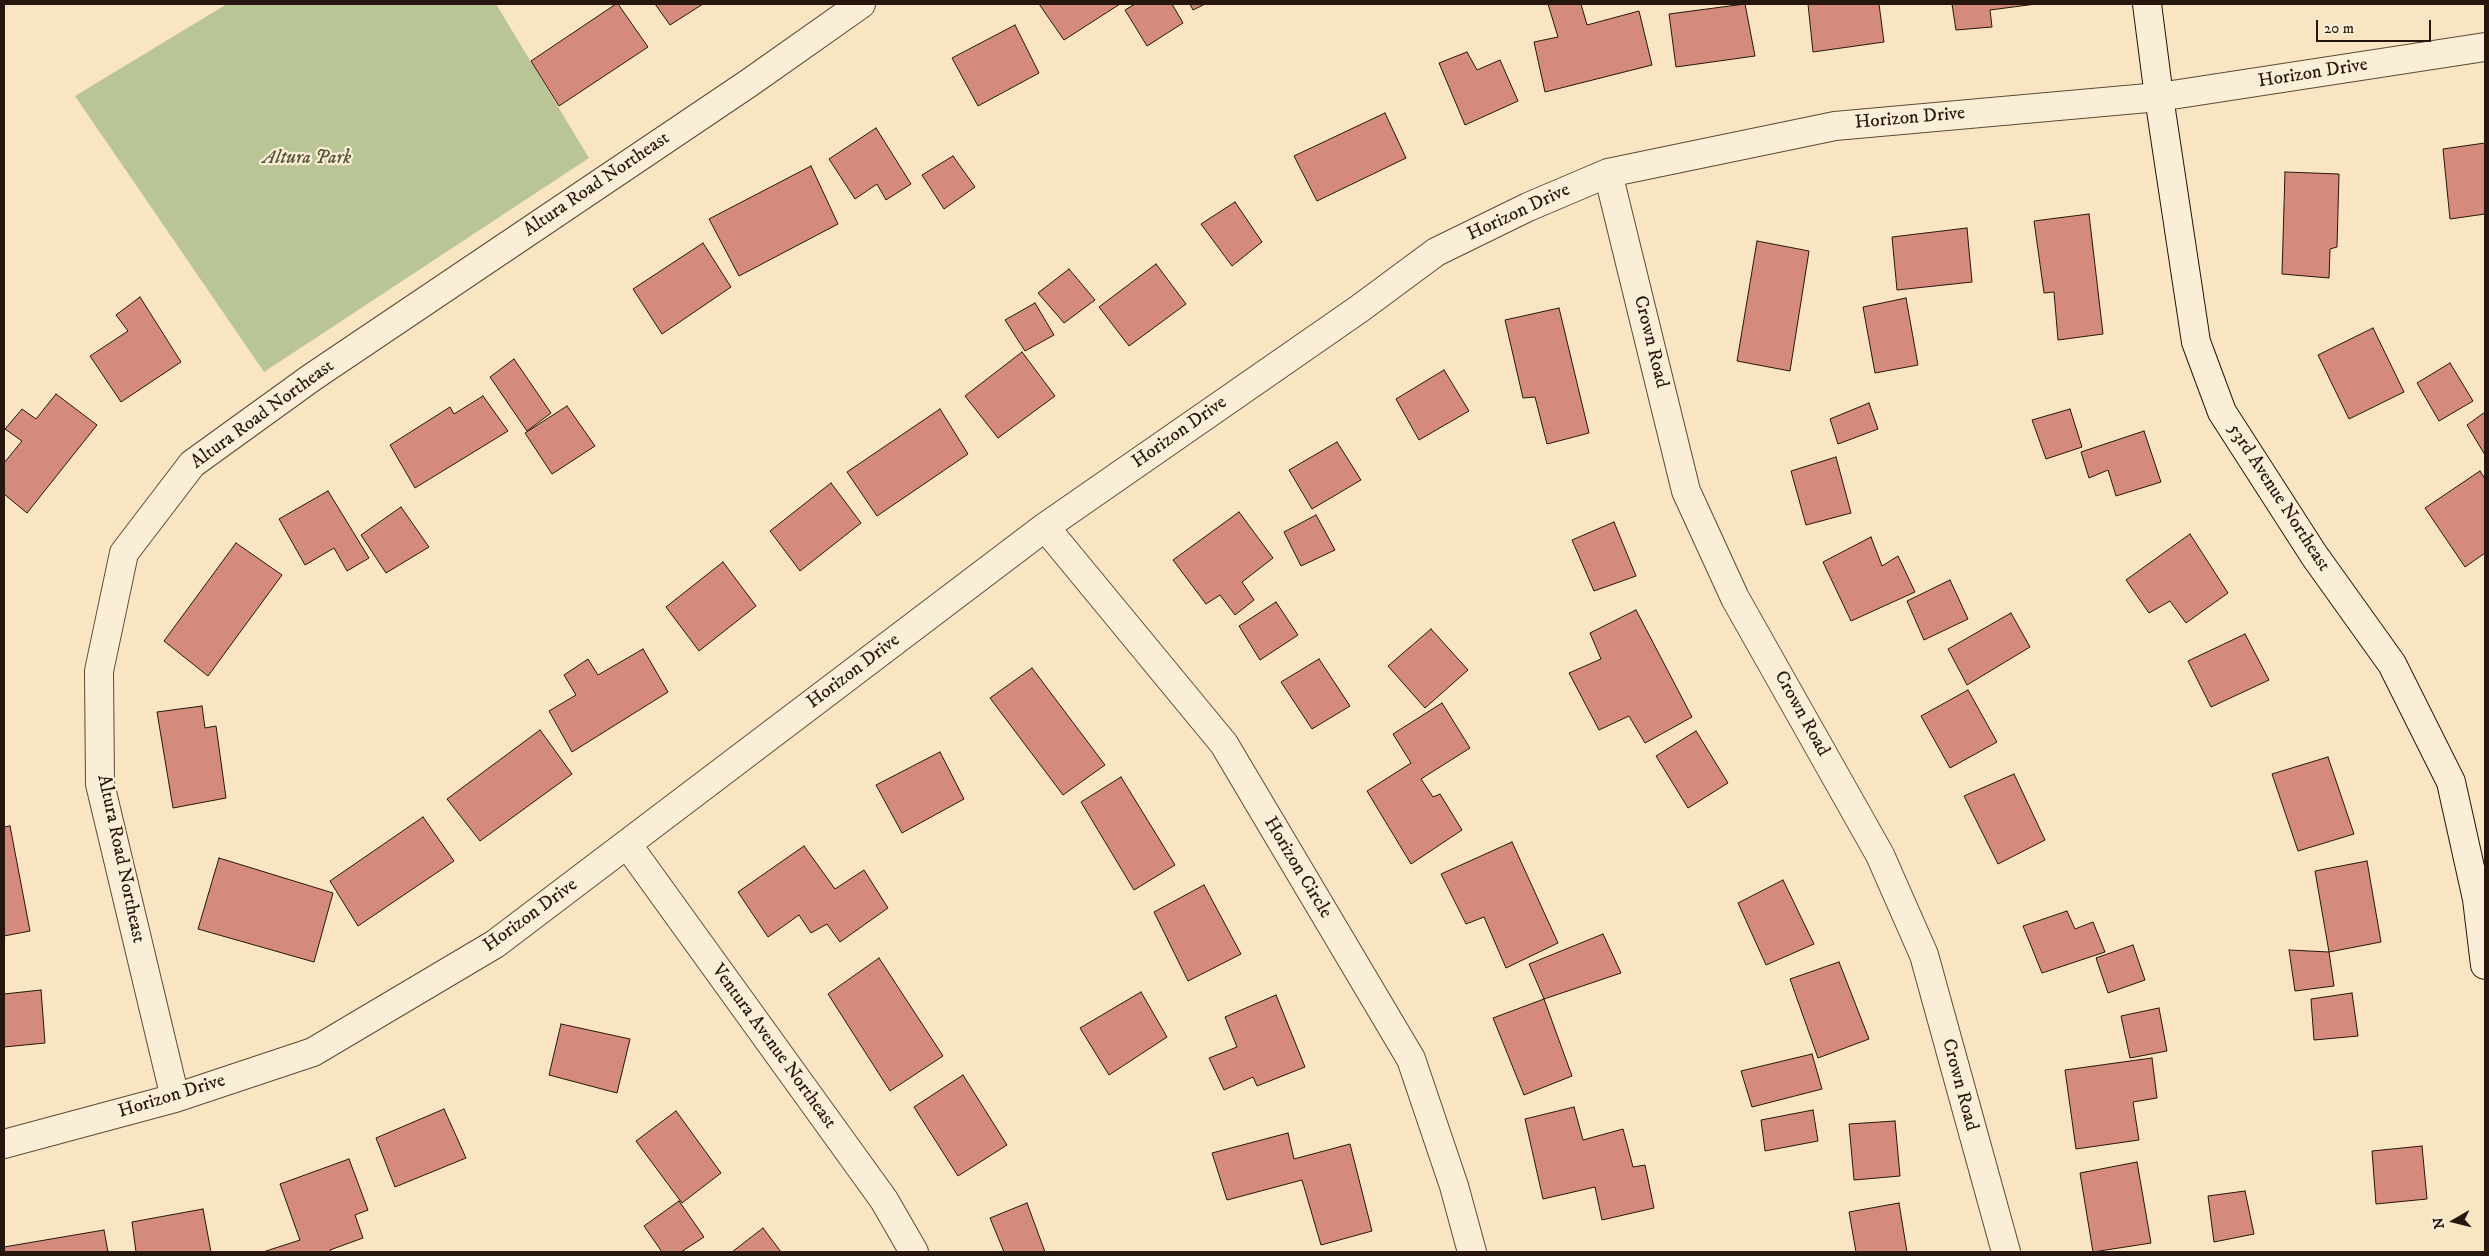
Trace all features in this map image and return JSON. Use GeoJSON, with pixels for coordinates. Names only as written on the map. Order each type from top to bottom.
{"type":"FeatureCollection","features":[{"type":"Feature","properties":{"kind":"street","name":"Altura Road Northeast"},"geometry":{"type":"LineString","coordinates":[[175,1098],[100,784],[99,671],[124,553],[192,464],[311,378],[749,83],[861,4]]}},
{"type":"Feature","properties":{"kind":"street","name":"53rd Avenue Northeast"},"geometry":{"type":"LineString","coordinates":[[2147,4],[2196,342],[2222,412],[2314,555],[2392,664],[2451,782],[2477,899],[2485,965]]}},
{"type":"Feature","properties":{"kind":"street","name":"Horizon Drive"},"geometry":{"type":"LineString","coordinates":[[4,1144],[175,1098],[313,1052],[496,944],[1045,527],[1359,309],[1436,252],[1528,207],[1608,173],[1836,126],[2159,97],[2485,47]]}},
{"type":"Feature","properties":{"kind":"street","name":"Crown Road"},"geometry":{"type":"LineString","coordinates":[[1608,173],[1686,491],[1735,598],[1880,855],[1920,946],[2006,1252]]}},
{"type":"Feature","properties":{"kind":"street","name":"Horizon Circle"},"geometry":{"type":"LineString","coordinates":[[1045,527],[1224,744],[1411,1059],[1454,1186],[1472,1252]]}},
{"type":"Feature","properties":{"kind":"street","name":"Ventura Avenue Northeast"},"geometry":{"type":"LineString","coordinates":[[627,844],[884,1200],[914,1252]]}},
{"type":"Feature","properties":{"kind":"green space","name":"Altura Park"},"geometry":{"type":"Polygon","coordinates":[[[227,4],[496,4],[589,158],[264,372],[75,96],[227,4]]]}},
{"type":"Feature","properties":{"kind":"building"},"geometry":{"type":"Polygon","coordinates":[[[618,4],[648,47],[559,106],[531,61],[618,4]]]}},
{"type":"Feature","properties":{"kind":"building"},"geometry":{"type":"Polygon","coordinates":[[[655,4],[703,4],[670,25],[655,4]]]}},
{"type":"Feature","properties":{"kind":"building"},"geometry":{"type":"Polygon","coordinates":[[[1039,4],[1120,4],[1064,40],[1039,4]]]}},
{"type":"Feature","properties":{"kind":"building"},"geometry":{"type":"Polygon","coordinates":[[[1135,4],[1172,4],[1183,23],[1147,46],[1125,10],[1135,4]]]}},
{"type":"Feature","properties":{"kind":"building"},"geometry":{"type":"Polygon","coordinates":[[[1190,4],[1205,4],[1193,10],[1190,4]]]}},
{"type":"Feature","properties":{"kind":"building"},"geometry":{"type":"Polygon","coordinates":[[[1548,4],[1581,4],[1587,25],[1639,11],[1652,65],[1545,92],[1534,42],[1558,37],[1548,4]]]}},
{"type":"Feature","properties":{"kind":"building"},"geometry":{"type":"Polygon","coordinates":[[[1745,4],[1755,56],[1676,67],[1669,14],[1745,4]]]}},
{"type":"Feature","properties":{"kind":"building"},"geometry":{"type":"Polygon","coordinates":[[[1808,4],[1879,4],[1884,42],[1813,52],[1808,4]]]}},
{"type":"Feature","properties":{"kind":"building"},"geometry":{"type":"Polygon","coordinates":[[[1952,4],[2036,4],[1990,10],[1992,27],[1956,30],[1952,4]]]}},
{"type":"Feature","properties":{"kind":"building"},"geometry":{"type":"Polygon","coordinates":[[[1015,25],[1039,73],[978,106],[952,58],[1015,25]]]}},
{"type":"Feature","properties":{"kind":"building"},"geometry":{"type":"Polygon","coordinates":[[[1467,52],[1477,70],[1500,60],[1518,101],[1465,125],[1439,63],[1467,52]]]}},
{"type":"Feature","properties":{"kind":"building"},"geometry":{"type":"Polygon","coordinates":[[[1385,113],[1406,158],[1317,201],[1294,156],[1385,113]]]}},
{"type":"Feature","properties":{"kind":"building"},"geometry":{"type":"Polygon","coordinates":[[[876,128],[911,184],[886,200],[877,184],[855,199],[829,159],[876,128]]]}},
{"type":"Feature","properties":{"kind":"building"},"geometry":{"type":"Polygon","coordinates":[[[2485,143],[2485,214],[2450,219],[2443,149],[2485,143]]]}},
{"type":"Feature","properties":{"kind":"building"},"geometry":{"type":"Polygon","coordinates":[[[953,156],[975,187],[944,209],[922,175],[953,156]]]}},
{"type":"Feature","properties":{"kind":"building"},"geometry":{"type":"Polygon","coordinates":[[[811,166],[838,224],[739,276],[709,219],[811,166]]]}},
{"type":"Feature","properties":{"kind":"building"},"geometry":{"type":"Polygon","coordinates":[[[2285,172],[2339,174],[2337,247],[2330,249],[2329,278],[2282,274],[2285,172]]]}},
{"type":"Feature","properties":{"kind":"building"},"geometry":{"type":"Polygon","coordinates":[[[1235,202],[1262,242],[1232,266],[1201,224],[1235,202]]]}},
{"type":"Feature","properties":{"kind":"building"},"geometry":{"type":"Polygon","coordinates":[[[2089,214],[2103,334],[2058,340],[2054,292],[2044,293],[2034,221],[2089,214]]]}},
{"type":"Feature","properties":{"kind":"building"},"geometry":{"type":"Polygon","coordinates":[[[1967,228],[1972,282],[1897,290],[1892,237],[1967,228]]]}},
{"type":"Feature","properties":{"kind":"building"},"geometry":{"type":"Polygon","coordinates":[[[1757,241],[1809,251],[1790,371],[1737,361],[1757,241]]]}},
{"type":"Feature","properties":{"kind":"building"},"geometry":{"type":"Polygon","coordinates":[[[703,243],[731,287],[662,334],[633,289],[703,243]]]}},
{"type":"Feature","properties":{"kind":"building"},"geometry":{"type":"Polygon","coordinates":[[[1156,264],[1186,304],[1129,346],[1099,307],[1156,264]]]}},
{"type":"Feature","properties":{"kind":"building"},"geometry":{"type":"Polygon","coordinates":[[[1069,269],[1095,300],[1064,323],[1038,293],[1069,269]]]}},
{"type":"Feature","properties":{"kind":"building"},"geometry":{"type":"Polygon","coordinates":[[[140,297],[181,362],[121,402],[90,356],[128,331],[116,315],[140,297]]]}},
{"type":"Feature","properties":{"kind":"building"},"geometry":{"type":"Polygon","coordinates":[[[1906,298],[1918,365],[1875,373],[1863,307],[1906,298]]]}},
{"type":"Feature","properties":{"kind":"building"},"geometry":{"type":"Polygon","coordinates":[[[1035,303],[1054,335],[1025,351],[1005,320],[1035,303]]]}},
{"type":"Feature","properties":{"kind":"building"},"geometry":{"type":"Polygon","coordinates":[[[1559,308],[1589,433],[1547,444],[1535,397],[1523,398],[1505,320],[1559,308]]]}},
{"type":"Feature","properties":{"kind":"building"},"geometry":{"type":"Polygon","coordinates":[[[2373,328],[2404,392],[2349,419],[2318,355],[2373,328]]]}},
{"type":"Feature","properties":{"kind":"building"},"geometry":{"type":"Polygon","coordinates":[[[1022,352],[1055,396],[998,438],[965,396],[1022,352]]]}},
{"type":"Feature","properties":{"kind":"building"},"geometry":{"type":"Polygon","coordinates":[[[514,359],[551,413],[527,431],[490,377],[514,359]]]}},
{"type":"Feature","properties":{"kind":"building"},"geometry":{"type":"Polygon","coordinates":[[[2450,363],[2473,401],[2439,421],[2417,383],[2450,363]]]}},
{"type":"Feature","properties":{"kind":"building"},"geometry":{"type":"Polygon","coordinates":[[[1444,370],[1469,411],[1419,440],[1396,399],[1444,370]]]}},
{"type":"Feature","properties":{"kind":"building"},"geometry":{"type":"Polygon","coordinates":[[[56,394],[97,425],[27,513],[4,494],[4,463],[22,441],[5,429],[22,409],[36,419],[56,394]]]}},
{"type":"Feature","properties":{"kind":"building"},"geometry":{"type":"Polygon","coordinates":[[[483,396],[508,431],[415,488],[390,445],[450,407],[454,414],[483,396]]]}},
{"type":"Feature","properties":{"kind":"building"},"geometry":{"type":"Polygon","coordinates":[[[1869,403],[1878,429],[1838,444],[1830,419],[1869,403]]]}},
{"type":"Feature","properties":{"kind":"building"},"geometry":{"type":"Polygon","coordinates":[[[567,406],[595,446],[552,474],[525,433],[567,406]]]}},
{"type":"Feature","properties":{"kind":"building"},"geometry":{"type":"Polygon","coordinates":[[[940,409],[968,454],[877,516],[847,472],[940,409]]]}},
{"type":"Feature","properties":{"kind":"building"},"geometry":{"type":"Polygon","coordinates":[[[2070,409],[2082,447],[2046,459],[2032,420],[2070,409]]]}},
{"type":"Feature","properties":{"kind":"building"},"geometry":{"type":"Polygon","coordinates":[[[2485,412],[2485,455],[2467,425],[2485,412]]]}},
{"type":"Feature","properties":{"kind":"building"},"geometry":{"type":"Polygon","coordinates":[[[2144,431],[2161,482],[2116,496],[2108,470],[2089,478],[2081,452],[2144,431]]]}},
{"type":"Feature","properties":{"kind":"building"},"geometry":{"type":"Polygon","coordinates":[[[1337,442],[1361,480],[1312,509],[1289,470],[1337,442]]]}},
{"type":"Feature","properties":{"kind":"building"},"geometry":{"type":"Polygon","coordinates":[[[1836,457],[1851,513],[1806,525],[1791,471],[1836,457]]]}},
{"type":"Feature","properties":{"kind":"building"},"geometry":{"type":"Polygon","coordinates":[[[2480,471],[2485,479],[2485,553],[2465,567],[2425,508],[2480,471]]]}},
{"type":"Feature","properties":{"kind":"building"},"geometry":{"type":"Polygon","coordinates":[[[831,483],[861,523],[800,571],[770,531],[831,483]]]}},
{"type":"Feature","properties":{"kind":"building"},"geometry":{"type":"Polygon","coordinates":[[[328,491],[369,558],[347,571],[334,548],[305,565],[279,519],[328,491]]]}},
{"type":"Feature","properties":{"kind":"building"},"geometry":{"type":"Polygon","coordinates":[[[401,507],[429,547],[386,573],[361,535],[401,507]]]}},
{"type":"Feature","properties":{"kind":"building"},"geometry":{"type":"Polygon","coordinates":[[[1239,512],[1273,558],[1242,582],[1254,600],[1235,615],[1220,595],[1206,604],[1173,560],[1239,512]]]}},
{"type":"Feature","properties":{"kind":"building"},"geometry":{"type":"Polygon","coordinates":[[[1316,515],[1335,550],[1301,566],[1284,532],[1316,515]]]}},
{"type":"Feature","properties":{"kind":"building"},"geometry":{"type":"Polygon","coordinates":[[[1614,522],[1636,576],[1594,591],[1572,540],[1614,522]]]}},
{"type":"Feature","properties":{"kind":"building"},"geometry":{"type":"Polygon","coordinates":[[[2190,534],[2228,593],[2186,623],[2170,601],[2149,613],[2126,580],[2190,534]]]}},
{"type":"Feature","properties":{"kind":"building"},"geometry":{"type":"Polygon","coordinates":[[[1871,537],[1882,566],[1898,556],[1915,592],[1851,621],[1823,562],[1871,537]]]}},
{"type":"Feature","properties":{"kind":"building"},"geometry":{"type":"Polygon","coordinates":[[[236,543],[282,575],[208,676],[164,641],[236,543]]]}},
{"type":"Feature","properties":{"kind":"building"},"geometry":{"type":"Polygon","coordinates":[[[723,562],[756,606],[699,651],[666,607],[723,562]]]}},
{"type":"Feature","properties":{"kind":"building"},"geometry":{"type":"Polygon","coordinates":[[[1950,580],[1968,619],[1924,640],[1907,601],[1950,580]]]}},
{"type":"Feature","properties":{"kind":"building"},"geometry":{"type":"Polygon","coordinates":[[[1276,602],[1298,635],[1260,660],[1239,626],[1276,602]]]}},
{"type":"Feature","properties":{"kind":"building"},"geometry":{"type":"Polygon","coordinates":[[[1636,610],[1692,717],[1645,743],[1629,716],[1599,730],[1569,673],[1601,659],[1590,633],[1636,610]]]}},
{"type":"Feature","properties":{"kind":"building"},"geometry":{"type":"Polygon","coordinates":[[[2011,613],[2030,647],[1967,685],[1948,649],[2011,613]]]}},
{"type":"Feature","properties":{"kind":"building"},"geometry":{"type":"Polygon","coordinates":[[[1431,629],[1468,670],[1425,708],[1388,666],[1431,629]]]}},
{"type":"Feature","properties":{"kind":"building"},"geometry":{"type":"Polygon","coordinates":[[[2245,634],[2269,680],[2211,707],[2188,661],[2245,634]]]}},
{"type":"Feature","properties":{"kind":"building"},"geometry":{"type":"Polygon","coordinates":[[[643,649],[668,692],[572,752],[549,711],[576,695],[564,675],[588,659],[598,675],[643,649]]]}},
{"type":"Feature","properties":{"kind":"building"},"geometry":{"type":"Polygon","coordinates":[[[1319,659],[1350,706],[1312,729],[1281,682],[1319,659]]]}},
{"type":"Feature","properties":{"kind":"building"},"geometry":{"type":"Polygon","coordinates":[[[1032,668],[1105,765],[1063,795],[990,698],[1032,668]]]}},
{"type":"Feature","properties":{"kind":"building"},"geometry":{"type":"Polygon","coordinates":[[[1968,690],[1997,742],[1950,768],[1921,716],[1968,690]]]}},
{"type":"Feature","properties":{"kind":"building"},"geometry":{"type":"Polygon","coordinates":[[[1442,703],[1470,748],[1421,779],[1433,797],[1440,794],[1462,830],[1411,864],[1367,791],[1411,763],[1393,734],[1442,703]]]}},
{"type":"Feature","properties":{"kind":"building"},"geometry":{"type":"Polygon","coordinates":[[[202,706],[205,728],[216,726],[226,798],[173,808],[157,712],[202,706]]]}},
{"type":"Feature","properties":{"kind":"building"},"geometry":{"type":"Polygon","coordinates":[[[540,730],[572,774],[480,841],[447,799],[540,730]]]}},
{"type":"Feature","properties":{"kind":"building"},"geometry":{"type":"Polygon","coordinates":[[[1696,731],[1728,783],[1688,808],[1656,756],[1696,731]]]}},
{"type":"Feature","properties":{"kind":"building"},"geometry":{"type":"Polygon","coordinates":[[[940,752],[964,799],[902,833],[876,785],[940,752]]]}},
{"type":"Feature","properties":{"kind":"building"},"geometry":{"type":"Polygon","coordinates":[[[2328,757],[2354,834],[2298,851],[2272,774],[2328,757]]]}},
{"type":"Feature","properties":{"kind":"building"},"geometry":{"type":"Polygon","coordinates":[[[2014,774],[2045,840],[1998,864],[1964,796],[2014,774]]]}},
{"type":"Feature","properties":{"kind":"building"},"geometry":{"type":"Polygon","coordinates":[[[1121,777],[1175,865],[1134,890],[1081,802],[1121,777]]]}},
{"type":"Feature","properties":{"kind":"building"},"geometry":{"type":"Polygon","coordinates":[[[423,817],[454,861],[358,926],[330,881],[423,817]]]}},
{"type":"Feature","properties":{"kind":"building"},"geometry":{"type":"Polygon","coordinates":[[[10,826],[30,931],[4,936],[4,827],[10,826]]]}},
{"type":"Feature","properties":{"kind":"building"},"geometry":{"type":"Polygon","coordinates":[[[1512,842],[1558,943],[1506,968],[1484,917],[1466,924],[1441,874],[1512,842]]]}},
{"type":"Feature","properties":{"kind":"building"},"geometry":{"type":"Polygon","coordinates":[[[804,846],[835,889],[864,870],[888,908],[840,942],[827,924],[811,933],[799,915],[768,937],[738,892],[804,846]]]}},
{"type":"Feature","properties":{"kind":"building"},"geometry":{"type":"Polygon","coordinates":[[[219,858],[333,893],[314,962],[198,929],[219,858]]]}},
{"type":"Feature","properties":{"kind":"building"},"geometry":{"type":"Polygon","coordinates":[[[2367,861],[2381,942],[2329,952],[2315,871],[2367,861]]]}},
{"type":"Feature","properties":{"kind":"building"},"geometry":{"type":"Polygon","coordinates":[[[1783,880],[1814,944],[1766,965],[1738,903],[1783,880]]]}},
{"type":"Feature","properties":{"kind":"building"},"geometry":{"type":"Polygon","coordinates":[[[1204,885],[1241,954],[1188,981],[1154,912],[1204,885]]]}},
{"type":"Feature","properties":{"kind":"building"},"geometry":{"type":"Polygon","coordinates":[[[2067,911],[2075,929],[2093,922],[2105,952],[2042,973],[2023,926],[2067,911]]]}},
{"type":"Feature","properties":{"kind":"building"},"geometry":{"type":"Polygon","coordinates":[[[1603,934],[1621,973],[1544,999],[1529,964],[1603,934]]]}},
{"type":"Feature","properties":{"kind":"building"},"geometry":{"type":"Polygon","coordinates":[[[2133,945],[2145,980],[2108,993],[2096,958],[2133,945]]]}},
{"type":"Feature","properties":{"kind":"building"},"geometry":{"type":"Polygon","coordinates":[[[2289,950],[2329,952],[2334,986],[2295,991],[2289,950]]]}},
{"type":"Feature","properties":{"kind":"building"},"geometry":{"type":"Polygon","coordinates":[[[879,958],[943,1056],[890,1091],[828,994],[879,958]]]}},
{"type":"Feature","properties":{"kind":"building"},"geometry":{"type":"Polygon","coordinates":[[[1839,962],[1869,1039],[1818,1058],[1790,979],[1839,962]]]}},
{"type":"Feature","properties":{"kind":"building"},"geometry":{"type":"Polygon","coordinates":[[[41,990],[45,1043],[4,1047],[4,994],[41,990]]]}},
{"type":"Feature","properties":{"kind":"building"},"geometry":{"type":"Polygon","coordinates":[[[1141,992],[1167,1037],[1109,1075],[1080,1028],[1141,992]]]}},
{"type":"Feature","properties":{"kind":"building"},"geometry":{"type":"Polygon","coordinates":[[[2352,993],[2358,1036],[2314,1040],[2311,999],[2352,993]]]}},
{"type":"Feature","properties":{"kind":"building"},"geometry":{"type":"Polygon","coordinates":[[[1276,995],[1305,1067],[1257,1086],[1253,1077],[1224,1090],[1209,1058],[1237,1047],[1225,1017],[1276,995]]]}},
{"type":"Feature","properties":{"kind":"building"},"geometry":{"type":"Polygon","coordinates":[[[1544,999],[1572,1076],[1524,1095],[1493,1018],[1544,999]]]}},
{"type":"Feature","properties":{"kind":"building"},"geometry":{"type":"Polygon","coordinates":[[[2159,1008],[2167,1051],[2130,1058],[2121,1016],[2159,1008]]]}},
{"type":"Feature","properties":{"kind":"building"},"geometry":{"type":"Polygon","coordinates":[[[561,1024],[630,1039],[617,1093],[549,1075],[561,1024]]]}},
{"type":"Feature","properties":{"kind":"building"},"geometry":{"type":"Polygon","coordinates":[[[1812,1054],[1822,1089],[1752,1107],[1741,1071],[1812,1054]]]}},
{"type":"Feature","properties":{"kind":"building"},"geometry":{"type":"Polygon","coordinates":[[[2152,1058],[2157,1098],[2133,1102],[2139,1140],[2076,1149],[2065,1070],[2152,1058]]]}},
{"type":"Feature","properties":{"kind":"building"},"geometry":{"type":"Polygon","coordinates":[[[963,1075],[1007,1145],[958,1176],[914,1107],[963,1075]]]}},
{"type":"Feature","properties":{"kind":"building"},"geometry":{"type":"Polygon","coordinates":[[[1574,1107],[1583,1140],[1623,1129],[1633,1167],[1645,1165],[1654,1208],[1602,1220],[1595,1187],[1543,1199],[1525,1119],[1574,1107]]]}},
{"type":"Feature","properties":{"kind":"building"},"geometry":{"type":"Polygon","coordinates":[[[444,1109],[466,1158],[395,1187],[376,1138],[444,1109]]]}},
{"type":"Feature","properties":{"kind":"building"},"geometry":{"type":"Polygon","coordinates":[[[1813,1110],[1818,1141],[1765,1151],[1761,1120],[1813,1110]]]}},
{"type":"Feature","properties":{"kind":"building"},"geometry":{"type":"Polygon","coordinates":[[[676,1111],[721,1173],[682,1203],[636,1141],[676,1111]]]}},
{"type":"Feature","properties":{"kind":"building"},"geometry":{"type":"Polygon","coordinates":[[[1895,1121],[1900,1176],[1854,1180],[1849,1124],[1895,1121]]]}},
{"type":"Feature","properties":{"kind":"building"},"geometry":{"type":"Polygon","coordinates":[[[1288,1133],[1294,1159],[1350,1144],[1372,1231],[1321,1245],[1302,1180],[1227,1200],[1212,1153],[1288,1133]]]}},
{"type":"Feature","properties":{"kind":"building"},"geometry":{"type":"Polygon","coordinates":[[[2422,1146],[2427,1199],[2376,1204],[2372,1151],[2422,1146]]]}},
{"type":"Feature","properties":{"kind":"building"},"geometry":{"type":"Polygon","coordinates":[[[349,1159],[368,1210],[355,1215],[363,1238],[330,1250],[331,1252],[263,1252],[300,1240],[280,1184],[349,1159]]]}},
{"type":"Feature","properties":{"kind":"building"},"geometry":{"type":"Polygon","coordinates":[[[2137,1162],[2151,1243],[2093,1252],[2080,1173],[2137,1162]]]}},
{"type":"Feature","properties":{"kind":"building"},"geometry":{"type":"Polygon","coordinates":[[[2245,1191],[2254,1234],[2214,1242],[2208,1196],[2245,1191]]]}},
{"type":"Feature","properties":{"kind":"building"},"geometry":{"type":"Polygon","coordinates":[[[679,1201],[704,1237],[681,1252],[662,1252],[644,1226],[679,1201]]]}},
{"type":"Feature","properties":{"kind":"building"},"geometry":{"type":"Polygon","coordinates":[[[1027,1203],[1045,1252],[1004,1252],[990,1218],[1027,1203]]]}},
{"type":"Feature","properties":{"kind":"building"},"geometry":{"type":"Polygon","coordinates":[[[1899,1203],[1907,1252],[1856,1252],[1849,1212],[1899,1203]]]}},
{"type":"Feature","properties":{"kind":"building"},"geometry":{"type":"Polygon","coordinates":[[[203,1209],[211,1252],[136,1252],[132,1222],[203,1209]]]}},
{"type":"Feature","properties":{"kind":"building"},"geometry":{"type":"Polygon","coordinates":[[[763,1228],[781,1252],[732,1252],[763,1228]]]}},
{"type":"Feature","properties":{"kind":"building"},"geometry":{"type":"Polygon","coordinates":[[[104,1230],[108,1252],[4,1252],[4,1247],[104,1230]]]}}]}
